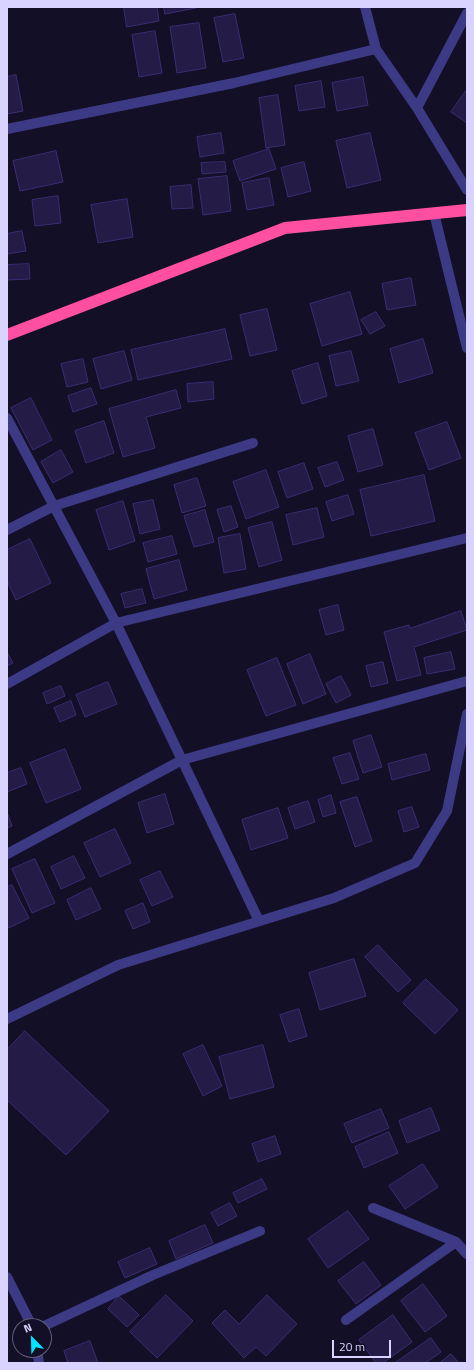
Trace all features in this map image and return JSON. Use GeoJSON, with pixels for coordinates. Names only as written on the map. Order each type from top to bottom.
{"type":"FeatureCollection","features":[{"type":"Feature","properties":{"kind":"highway"},"geometry":{"type":"LineString","coordinates":[[7,335],[285,228],[467,210]]}},
{"type":"Feature","properties":{"kind":"street"},"geometry":{"type":"LineString","coordinates":[[364,7],[376,49],[417,108],[467,190]]}},
{"type":"Feature","properties":{"kind":"street"},"geometry":{"type":"LineString","coordinates":[[417,108],[467,12]]}},
{"type":"Feature","properties":{"kind":"street"},"geometry":{"type":"LineString","coordinates":[[7,129],[234,83],[376,49]]}},
{"type":"Feature","properties":{"kind":"street"},"geometry":{"type":"LineString","coordinates":[[434,213],[467,348]]}},
{"type":"Feature","properties":{"kind":"street"},"geometry":{"type":"LineString","coordinates":[[7,418],[116,623],[259,921]]}},
{"type":"Feature","properties":{"kind":"street"},"geometry":{"type":"LineString","coordinates":[[7,530],[54,506],[253,444]]}},
{"type":"Feature","properties":{"kind":"street"},"geometry":{"type":"LineString","coordinates":[[7,684],[116,623],[467,538]]}},
{"type":"Feature","properties":{"kind":"street"},"geometry":{"type":"LineString","coordinates":[[7,854],[182,760],[467,681]]}},
{"type":"Feature","properties":{"kind":"street"},"geometry":{"type":"LineString","coordinates":[[7,1019],[118,964],[334,898],[415,863],[447,811],[467,714]]}},
{"type":"Feature","properties":{"kind":"street"},"geometry":{"type":"LineString","coordinates":[[374,1208],[456,1242],[467,1254]]}},
{"type":"Feature","properties":{"kind":"street"},"geometry":{"type":"LineString","coordinates":[[52,1322],[153,1275],[260,1230]]}},
{"type":"Feature","properties":{"kind":"street"},"geometry":{"type":"LineString","coordinates":[[346,1320],[456,1242]]}},
{"type":"Feature","properties":{"kind":"street"},"geometry":{"type":"LineString","coordinates":[[7,1278],[28,1318]]}},
{"type":"Feature","properties":{"kind":"building"},"geometry":{"type":"Polygon","coordinates":[[[124,7],[157,7],[159,21],[127,27],[124,7]]]}},
{"type":"Feature","properties":{"kind":"building"},"geometry":{"type":"Polygon","coordinates":[[[164,7],[195,7],[196,8],[165,14],[164,7]]]}},
{"type":"Feature","properties":{"kind":"building"},"geometry":{"type":"Polygon","coordinates":[[[235,14],[244,58],[223,62],[214,18],[235,14]]]}},
{"type":"Feature","properties":{"kind":"building"},"geometry":{"type":"Polygon","coordinates":[[[199,23],[206,68],[177,73],[170,27],[199,23]]]}},
{"type":"Feature","properties":{"kind":"building"},"geometry":{"type":"Polygon","coordinates":[[[155,31],[162,73],[139,77],[132,35],[155,31]]]}},
{"type":"Feature","properties":{"kind":"building"},"geometry":{"type":"Polygon","coordinates":[[[16,75],[23,111],[7,114],[7,77],[16,75]]]}},
{"type":"Feature","properties":{"kind":"building"},"geometry":{"type":"Polygon","coordinates":[[[363,77],[368,105],[337,111],[332,83],[363,77]]]}},
{"type":"Feature","properties":{"kind":"building"},"geometry":{"type":"Polygon","coordinates":[[[321,81],[325,107],[299,111],[295,86],[321,81]]]}},
{"type":"Feature","properties":{"kind":"building"},"geometry":{"type":"Polygon","coordinates":[[[466,91],[467,92],[467,123],[451,112],[466,91]]]}},
{"type":"Feature","properties":{"kind":"building"},"geometry":{"type":"Polygon","coordinates":[[[278,95],[285,145],[266,148],[259,98],[278,95]]]}},
{"type":"Feature","properties":{"kind":"building"},"geometry":{"type":"Polygon","coordinates":[[[221,133],[224,153],[200,157],[197,137],[221,133]]]}},
{"type":"Feature","properties":{"kind":"building"},"geometry":{"type":"Polygon","coordinates":[[[370,133],[381,180],[347,188],[336,141],[370,133]]]}},
{"type":"Feature","properties":{"kind":"building"},"geometry":{"type":"Polygon","coordinates":[[[269,149],[276,169],[240,181],[233,161],[269,149]]]}},
{"type":"Feature","properties":{"kind":"building"},"geometry":{"type":"Polygon","coordinates":[[[56,151],[63,182],[20,191],[13,161],[56,151]]]}},
{"type":"Feature","properties":{"kind":"building"},"geometry":{"type":"Polygon","coordinates":[[[225,162],[226,172],[202,174],[201,163],[225,162]]]}},
{"type":"Feature","properties":{"kind":"building"},"geometry":{"type":"Polygon","coordinates":[[[304,162],[311,191],[288,197],[281,168],[304,162]]]}},
{"type":"Feature","properties":{"kind":"building"},"geometry":{"type":"Polygon","coordinates":[[[227,176],[231,211],[203,215],[198,179],[227,176]]]}},
{"type":"Feature","properties":{"kind":"building"},"geometry":{"type":"Polygon","coordinates":[[[269,178],[274,205],[247,210],[242,183],[269,178]]]}},
{"type":"Feature","properties":{"kind":"building"},"geometry":{"type":"Polygon","coordinates":[[[191,185],[193,208],[172,209],[170,187],[191,185]]]}},
{"type":"Feature","properties":{"kind":"building"},"geometry":{"type":"Polygon","coordinates":[[[58,196],[61,223],[35,226],[32,200],[58,196]]]}},
{"type":"Feature","properties":{"kind":"building"},"geometry":{"type":"Polygon","coordinates":[[[127,199],[133,237],[98,243],[91,205],[127,199]]]}},
{"type":"Feature","properties":{"kind":"building"},"geometry":{"type":"Polygon","coordinates":[[[22,231],[26,251],[7,254],[7,234],[22,231]]]}},
{"type":"Feature","properties":{"kind":"building"},"geometry":{"type":"Polygon","coordinates":[[[29,264],[30,279],[7,280],[7,265],[29,264]]]}},
{"type":"Feature","properties":{"kind":"building"},"geometry":{"type":"Polygon","coordinates":[[[411,278],[416,305],[387,310],[382,284],[411,278]]]}},
{"type":"Feature","properties":{"kind":"building"},"geometry":{"type":"Polygon","coordinates":[[[350,292],[362,334],[322,346],[310,304],[350,292]]]}},
{"type":"Feature","properties":{"kind":"building"},"geometry":{"type":"Polygon","coordinates":[[[267,309],[277,350],[250,356],[240,315],[267,309]]]}},
{"type":"Feature","properties":{"kind":"building"},"geometry":{"type":"Polygon","coordinates":[[[376,312],[385,326],[370,334],[361,320],[376,312]]]}},
{"type":"Feature","properties":{"kind":"building"},"geometry":{"type":"Polygon","coordinates":[[[225,329],[232,359],[138,380],[131,350],[225,329]]]}},
{"type":"Feature","properties":{"kind":"building"},"geometry":{"type":"Polygon","coordinates":[[[423,339],[433,373],[399,383],[390,349],[423,339]]]}},
{"type":"Feature","properties":{"kind":"building"},"geometry":{"type":"Polygon","coordinates":[[[124,351],[132,380],[101,389],[93,359],[124,351]]]}},
{"type":"Feature","properties":{"kind":"building"},"geometry":{"type":"Polygon","coordinates":[[[351,351],[359,381],[336,386],[329,356],[351,351]]]}},
{"type":"Feature","properties":{"kind":"building"},"geometry":{"type":"Polygon","coordinates":[[[83,359],[88,382],[67,387],[61,364],[83,359]]]}},
{"type":"Feature","properties":{"kind":"building"},"geometry":{"type":"Polygon","coordinates":[[[318,363],[327,396],[302,404],[292,371],[318,363]]]}},
{"type":"Feature","properties":{"kind":"building"},"geometry":{"type":"Polygon","coordinates":[[[213,382],[214,399],[188,402],[187,384],[213,382]]]}},
{"type":"Feature","properties":{"kind":"building"},"geometry":{"type":"Polygon","coordinates":[[[91,388],[97,404],[73,412],[68,396],[91,388]]]}},
{"type":"Feature","properties":{"kind":"building"},"geometry":{"type":"Polygon","coordinates":[[[176,390],[181,408],[146,417],[155,448],[123,457],[109,409],[176,390]]]}},
{"type":"Feature","properties":{"kind":"building"},"geometry":{"type":"Polygon","coordinates":[[[31,398],[52,440],[33,450],[11,408],[31,398]]]}},
{"type":"Feature","properties":{"kind":"building"},"geometry":{"type":"Polygon","coordinates":[[[104,421],[114,453],[86,463],[75,431],[104,421]]]}},
{"type":"Feature","properties":{"kind":"building"},"geometry":{"type":"Polygon","coordinates":[[[447,422],[461,458],[429,470],[415,433],[447,422]]]}},
{"type":"Feature","properties":{"kind":"building"},"geometry":{"type":"Polygon","coordinates":[[[373,429],[383,465],[358,472],[348,436],[373,429]]]}},
{"type":"Feature","properties":{"kind":"building"},"geometry":{"type":"Polygon","coordinates":[[[61,450],[73,472],[53,483],[41,462],[61,450]]]}},
{"type":"Feature","properties":{"kind":"building"},"geometry":{"type":"Polygon","coordinates":[[[337,462],[344,480],[325,487],[318,468],[337,462]]]}},
{"type":"Feature","properties":{"kind":"building"},"geometry":{"type":"Polygon","coordinates":[[[304,463],[313,489],[287,498],[278,472],[304,463]]]}},
{"type":"Feature","properties":{"kind":"building"},"geometry":{"type":"Polygon","coordinates":[[[266,470],[279,507],[246,519],[233,482],[266,470]]]}},
{"type":"Feature","properties":{"kind":"building"},"geometry":{"type":"Polygon","coordinates":[[[424,475],[435,521],[371,536],[360,490],[424,475]]]}},
{"type":"Feature","properties":{"kind":"building"},"geometry":{"type":"Polygon","coordinates":[[[197,478],[206,506],[182,513],[174,485],[197,478]]]}},
{"type":"Feature","properties":{"kind":"building"},"geometry":{"type":"Polygon","coordinates":[[[348,495],[354,514],[332,521],[326,502],[348,495]]]}},
{"type":"Feature","properties":{"kind":"building"},"geometry":{"type":"Polygon","coordinates":[[[153,500],[160,529],[140,534],[133,504],[153,500]]]}},
{"type":"Feature","properties":{"kind":"building"},"geometry":{"type":"Polygon","coordinates":[[[123,501],[135,541],[109,550],[96,510],[123,501]]]}},
{"type":"Feature","properties":{"kind":"building"},"geometry":{"type":"Polygon","coordinates":[[[231,506],[238,527],[224,532],[217,510],[231,506]]]}},
{"type":"Feature","properties":{"kind":"building"},"geometry":{"type":"Polygon","coordinates":[[[317,508],[324,537],[293,545],[286,515],[317,508]]]}},
{"type":"Feature","properties":{"kind":"building"},"geometry":{"type":"Polygon","coordinates":[[[205,510],[214,542],[194,547],[184,516],[205,510]]]}},
{"type":"Feature","properties":{"kind":"building"},"geometry":{"type":"Polygon","coordinates":[[[272,522],[282,560],[259,567],[248,528],[272,522]]]}},
{"type":"Feature","properties":{"kind":"building"},"geometry":{"type":"Polygon","coordinates":[[[240,534],[246,569],[224,573],[218,538],[240,534]]]}},
{"type":"Feature","properties":{"kind":"building"},"geometry":{"type":"Polygon","coordinates":[[[172,536],[177,554],[148,562],[143,543],[172,536]]]}},
{"type":"Feature","properties":{"kind":"building"},"geometry":{"type":"Polygon","coordinates":[[[30,539],[51,583],[16,600],[7,581],[7,550],[30,539]]]}},
{"type":"Feature","properties":{"kind":"building"},"geometry":{"type":"Polygon","coordinates":[[[179,560],[187,590],[154,599],[146,569],[179,560]]]}},
{"type":"Feature","properties":{"kind":"building"},"geometry":{"type":"Polygon","coordinates":[[[142,589],[146,603],[125,608],[121,594],[142,589]]]}},
{"type":"Feature","properties":{"kind":"building"},"geometry":{"type":"Polygon","coordinates":[[[338,605],[344,630],[326,635],[319,610],[338,605]]]}},
{"type":"Feature","properties":{"kind":"building"},"geometry":{"type":"Polygon","coordinates":[[[461,611],[467,630],[414,647],[421,675],[397,681],[384,632],[409,625],[410,628],[461,611]]]}},
{"type":"Feature","properties":{"kind":"building"},"geometry":{"type":"Polygon","coordinates":[[[7,652],[13,663],[7,666],[7,652]]]}},
{"type":"Feature","properties":{"kind":"building"},"geometry":{"type":"Polygon","coordinates":[[[451,652],[455,669],[427,674],[424,658],[451,652]]]}},
{"type":"Feature","properties":{"kind":"building"},"geometry":{"type":"Polygon","coordinates":[[[310,654],[326,694],[303,704],[287,664],[310,654]]]}},
{"type":"Feature","properties":{"kind":"building"},"geometry":{"type":"Polygon","coordinates":[[[277,658],[296,705],[266,716],[247,670],[277,658]]]}},
{"type":"Feature","properties":{"kind":"building"},"geometry":{"type":"Polygon","coordinates":[[[383,662],[388,683],[371,687],[366,666],[383,662]]]}},
{"type":"Feature","properties":{"kind":"building"},"geometry":{"type":"Polygon","coordinates":[[[341,676],[351,695],[336,703],[326,684],[341,676]]]}},
{"type":"Feature","properties":{"kind":"building"},"geometry":{"type":"Polygon","coordinates":[[[108,682],[117,704],[85,717],[76,695],[108,682]]]}},
{"type":"Feature","properties":{"kind":"building"},"geometry":{"type":"Polygon","coordinates":[[[61,686],[65,696],[47,704],[43,693],[61,686]]]}},
{"type":"Feature","properties":{"kind":"building"},"geometry":{"type":"Polygon","coordinates":[[[71,701],[76,715],[60,722],[54,708],[71,701]]]}},
{"type":"Feature","properties":{"kind":"building"},"geometry":{"type":"Polygon","coordinates":[[[371,735],[382,767],[363,773],[353,741],[371,735]]]}},
{"type":"Feature","properties":{"kind":"building"},"geometry":{"type":"Polygon","coordinates":[[[65,749],[81,789],[46,803],[30,763],[65,749]]]}},
{"type":"Feature","properties":{"kind":"building"},"geometry":{"type":"Polygon","coordinates":[[[350,753],[359,779],[342,784],[333,758],[350,753]]]}},
{"type":"Feature","properties":{"kind":"building"},"geometry":{"type":"Polygon","coordinates":[[[426,754],[430,770],[392,780],[388,764],[426,754]]]}},
{"type":"Feature","properties":{"kind":"building"},"geometry":{"type":"Polygon","coordinates":[[[21,768],[27,784],[7,792],[7,773],[21,768]]]}},
{"type":"Feature","properties":{"kind":"building"},"geometry":{"type":"Polygon","coordinates":[[[165,794],[174,824],[147,833],[138,803],[165,794]]]}},
{"type":"Feature","properties":{"kind":"building"},"geometry":{"type":"Polygon","coordinates":[[[331,795],[336,813],[323,817],[318,800],[331,795]]]}},
{"type":"Feature","properties":{"kind":"building"},"geometry":{"type":"Polygon","coordinates":[[[357,797],[372,841],[355,847],[340,802],[357,797]]]}},
{"type":"Feature","properties":{"kind":"building"},"geometry":{"type":"Polygon","coordinates":[[[308,801],[315,822],[295,829],[288,808],[308,801]]]}},
{"type":"Feature","properties":{"kind":"building"},"geometry":{"type":"Polygon","coordinates":[[[412,807],[419,827],[404,832],[398,811],[412,807]]]}},
{"type":"Feature","properties":{"kind":"building"},"geometry":{"type":"Polygon","coordinates":[[[278,808],[288,838],[251,850],[242,820],[278,808]]]}},
{"type":"Feature","properties":{"kind":"building"},"geometry":{"type":"Polygon","coordinates":[[[7,812],[12,826],[7,828],[7,812]]]}},
{"type":"Feature","properties":{"kind":"building"},"geometry":{"type":"Polygon","coordinates":[[[115,829],[131,863],[100,877],[84,843],[115,829]]]}},
{"type":"Feature","properties":{"kind":"building"},"geometry":{"type":"Polygon","coordinates":[[[74,856],[85,878],[61,889],[51,867],[74,856]]]}},
{"type":"Feature","properties":{"kind":"building"},"geometry":{"type":"Polygon","coordinates":[[[35,859],[55,903],[32,913],[12,869],[35,859]]]}},
{"type":"Feature","properties":{"kind":"building"},"geometry":{"type":"Polygon","coordinates":[[[160,871],[173,897],[152,906],[140,880],[160,871]]]}},
{"type":"Feature","properties":{"kind":"building"},"geometry":{"type":"Polygon","coordinates":[[[12,885],[29,918],[9,928],[7,924],[7,887],[12,885]]]}},
{"type":"Feature","properties":{"kind":"building"},"geometry":{"type":"Polygon","coordinates":[[[91,888],[101,909],[76,920],[67,900],[91,888]]]}},
{"type":"Feature","properties":{"kind":"building"},"geometry":{"type":"Polygon","coordinates":[[[143,903],[150,922],[133,929],[125,911],[143,903]]]}},
{"type":"Feature","properties":{"kind":"building"},"geometry":{"type":"Polygon","coordinates":[[[378,945],[411,980],[398,992],[365,957],[378,945]]]}},
{"type":"Feature","properties":{"kind":"building"},"geometry":{"type":"Polygon","coordinates":[[[354,959],[366,996],[320,1010],[309,973],[354,959]]]}},
{"type":"Feature","properties":{"kind":"building"},"geometry":{"type":"Polygon","coordinates":[[[426,979],[458,1010],[435,1034],[403,1003],[426,979]]]}},
{"type":"Feature","properties":{"kind":"building"},"geometry":{"type":"Polygon","coordinates":[[[299,1009],[307,1036],[289,1042],[280,1015],[299,1009]]]}},
{"type":"Feature","properties":{"kind":"building"},"geometry":{"type":"Polygon","coordinates":[[[25,1031],[109,1111],[66,1155],[7,1100],[7,1050],[25,1031]]]}},
{"type":"Feature","properties":{"kind":"building"},"geometry":{"type":"Polygon","coordinates":[[[203,1045],[222,1086],[203,1096],[183,1054],[203,1045]]]}},
{"type":"Feature","properties":{"kind":"building"},"geometry":{"type":"Polygon","coordinates":[[[263,1045],[274,1087],[230,1099],[219,1057],[263,1045]]]}},
{"type":"Feature","properties":{"kind":"building"},"geometry":{"type":"Polygon","coordinates":[[[431,1108],[440,1130],[407,1143],[399,1121],[431,1108]]]}},
{"type":"Feature","properties":{"kind":"building"},"geometry":{"type":"Polygon","coordinates":[[[381,1109],[389,1128],[352,1143],[344,1124],[381,1109]]]}},
{"type":"Feature","properties":{"kind":"building"},"geometry":{"type":"Polygon","coordinates":[[[389,1132],[398,1153],[364,1168],[355,1147],[389,1132]]]}},
{"type":"Feature","properties":{"kind":"building"},"geometry":{"type":"Polygon","coordinates":[[[275,1136],[281,1154],[258,1162],[252,1144],[275,1136]]]}},
{"type":"Feature","properties":{"kind":"building"},"geometry":{"type":"Polygon","coordinates":[[[423,1164],[438,1187],[405,1209],[389,1186],[423,1164]]]}},
{"type":"Feature","properties":{"kind":"building"},"geometry":{"type":"Polygon","coordinates":[[[262,1179],[267,1189],[238,1203],[233,1193],[262,1179]]]}},
{"type":"Feature","properties":{"kind":"building"},"geometry":{"type":"Polygon","coordinates":[[[230,1203],[237,1216],[218,1226],[211,1213],[230,1203]]]}},
{"type":"Feature","properties":{"kind":"building"},"geometry":{"type":"Polygon","coordinates":[[[348,1211],[369,1239],[328,1268],[308,1239],[348,1211]]]}},
{"type":"Feature","properties":{"kind":"building"},"geometry":{"type":"Polygon","coordinates":[[[205,1225],[213,1243],[176,1259],[169,1241],[205,1225]]]}},
{"type":"Feature","properties":{"kind":"building"},"geometry":{"type":"Polygon","coordinates":[[[150,1248],[157,1264],[125,1278],[118,1262],[150,1248]]]}},
{"type":"Feature","properties":{"kind":"building"},"geometry":{"type":"Polygon","coordinates":[[[364,1262],[381,1285],[356,1304],[338,1281],[364,1262]]]}},
{"type":"Feature","properties":{"kind":"building"},"geometry":{"type":"Polygon","coordinates":[[[423,1284],[447,1316],[425,1332],[401,1301],[423,1284]]]}},
{"type":"Feature","properties":{"kind":"building"},"geometry":{"type":"Polygon","coordinates":[[[166,1295],[193,1321],[157,1358],[130,1332],[166,1295]]]}},
{"type":"Feature","properties":{"kind":"building"},"geometry":{"type":"Polygon","coordinates":[[[267,1295],[297,1324],[266,1356],[256,1347],[244,1358],[212,1323],[225,1310],[239,1324],[267,1295]]]}},
{"type":"Feature","properties":{"kind":"building"},"geometry":{"type":"Polygon","coordinates":[[[119,1296],[139,1315],[127,1327],[108,1309],[119,1296]]]}},
{"type":"Feature","properties":{"kind":"building"},"geometry":{"type":"Polygon","coordinates":[[[393,1315],[412,1342],[383,1363],[376,1363],[359,1340],[393,1315]]]}},
{"type":"Feature","properties":{"kind":"building"},"geometry":{"type":"Polygon","coordinates":[[[431,1338],[441,1352],[425,1363],[395,1363],[431,1338]]]}},
{"type":"Feature","properties":{"kind":"building"},"geometry":{"type":"Polygon","coordinates":[[[90,1341],[98,1363],[68,1363],[64,1351],[90,1341]]]}},
{"type":"Feature","properties":{"kind":"building"},"geometry":{"type":"Polygon","coordinates":[[[451,1354],[459,1363],[440,1363],[451,1354]]]}}]}
